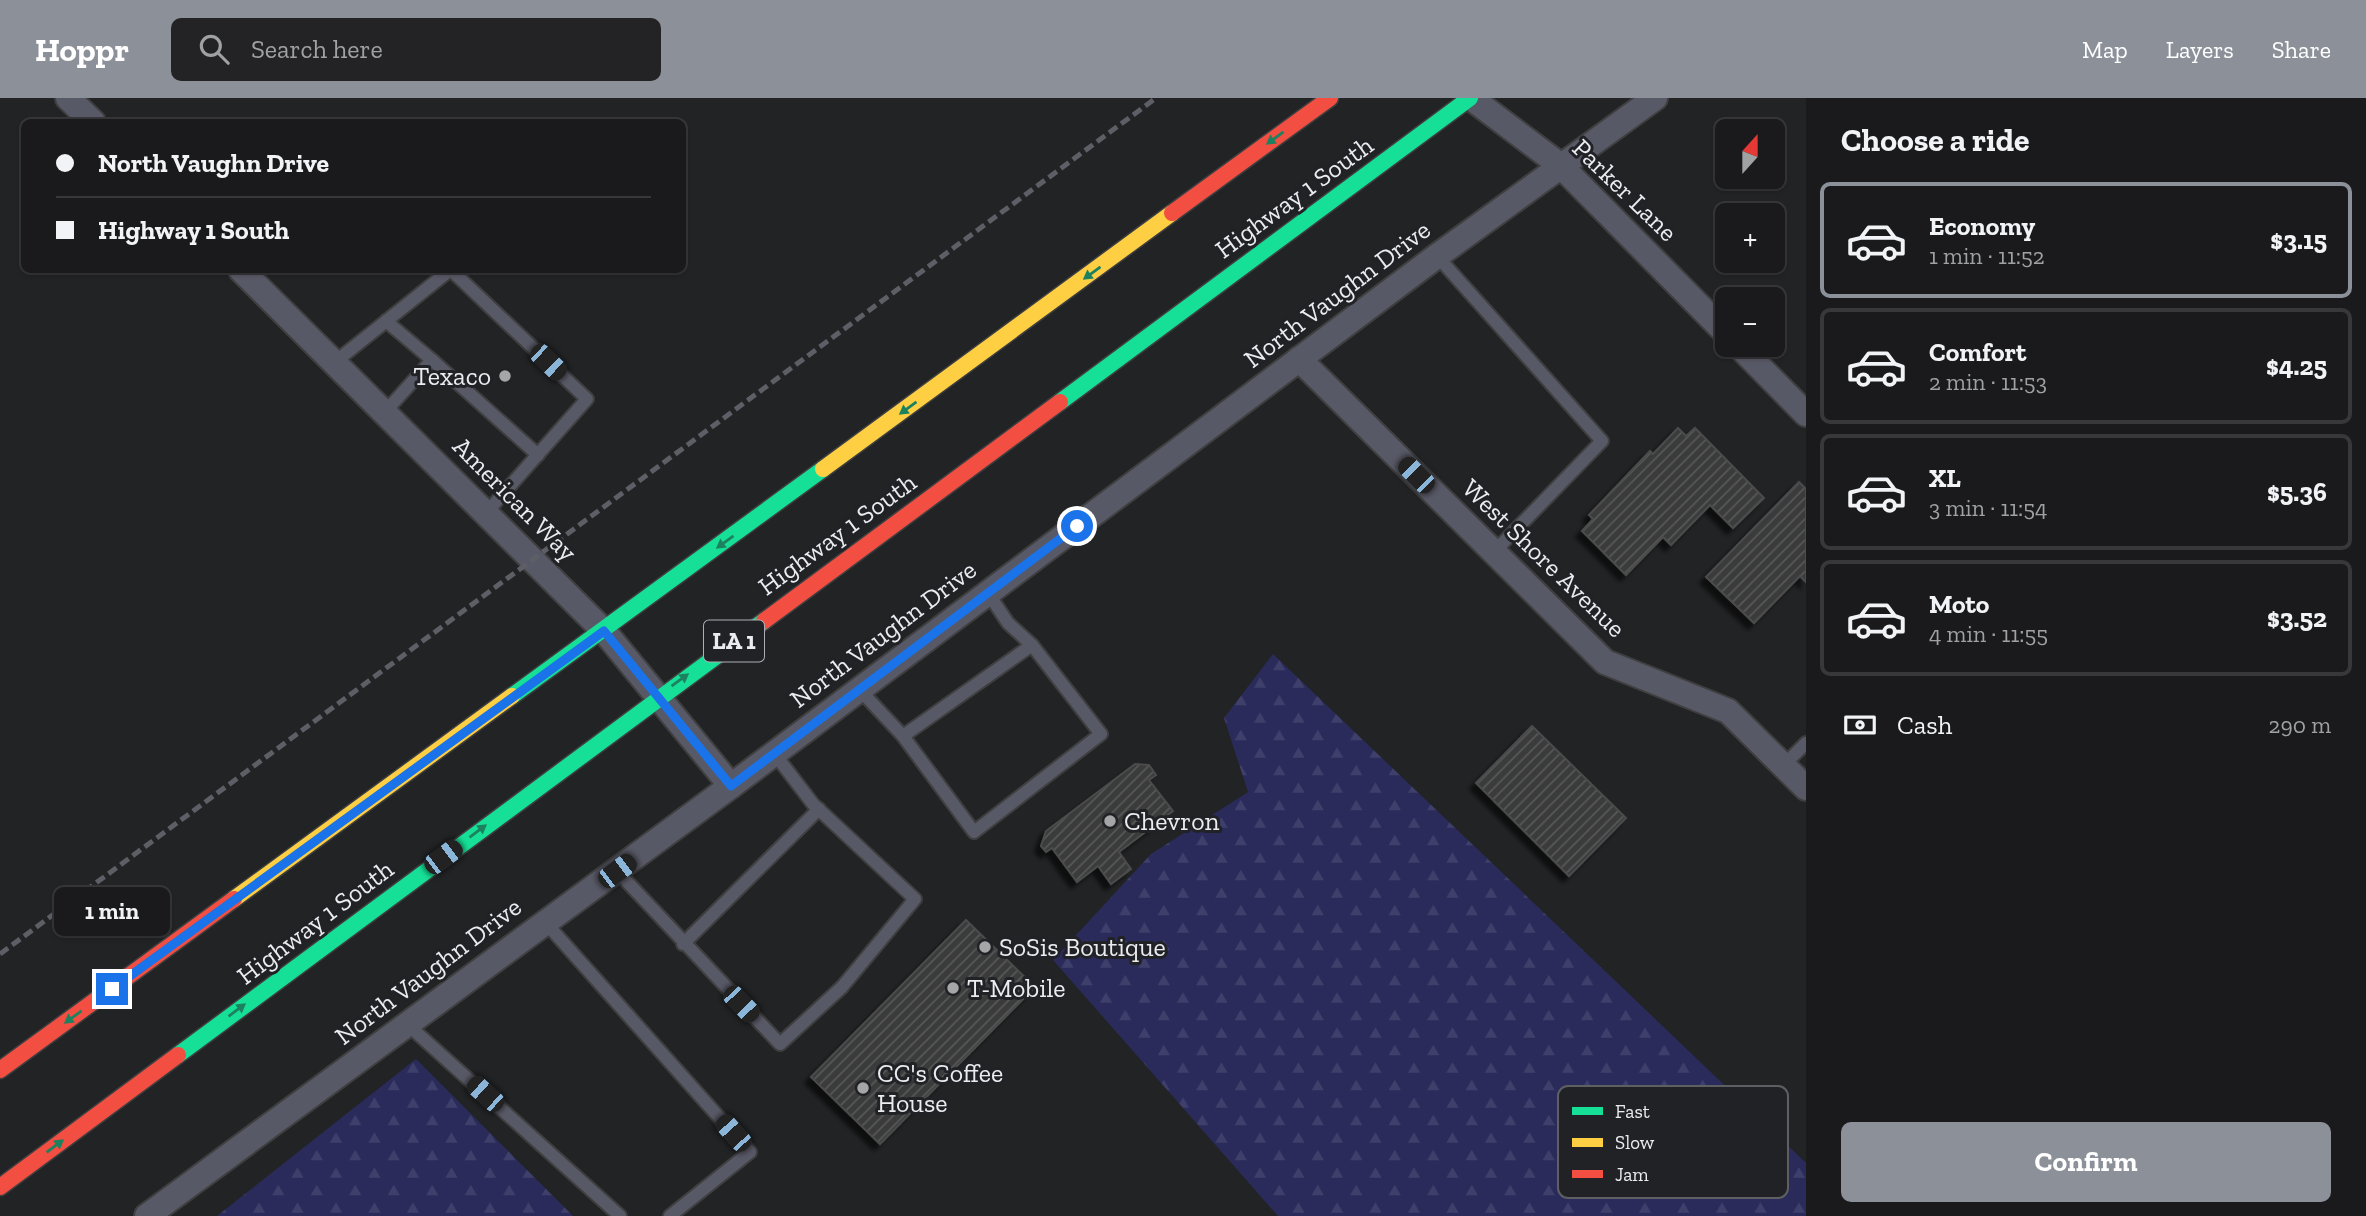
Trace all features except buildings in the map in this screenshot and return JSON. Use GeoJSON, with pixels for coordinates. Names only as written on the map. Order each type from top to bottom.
{"type":"FeatureCollection","features":[{"type":"Feature","properties":{"kind":"highway"},"geometry":{"type":"LineString","coordinates":[[0,1070],[1330,98]]}},
{"type":"Feature","properties":{"kind":"highway","name":"Highway 1 South"},"geometry":{"type":"LineString","coordinates":[[0,1187],[657,698],[1471,98]]}},
{"type":"Feature","properties":{"kind":"street"},"geometry":{"type":"LineString","coordinates":[[68,98],[90,119]]}},
{"type":"Feature","properties":{"kind":"street","name":"Parker Lane"},"geometry":{"type":"LineString","coordinates":[[1471,98],[1560,165],[1715,322]]}},
{"type":"Feature","properties":{"kind":"street","name":"North Vaughn Drive"},"geometry":{"type":"LineString","coordinates":[[147,1216],[617,871],[1437,256],[1655,98]]}},
{"type":"Feature","properties":{"kind":"street","name":"American Way"},"geometry":{"type":"LineString","coordinates":[[244,273],[604,631],[731,786]]}},
{"type":"Feature","properties":{"kind":"street"},"geometry":{"type":"LineString","coordinates":[[1750,357],[1806,414]]}},
{"type":"Feature","properties":{"kind":"street","name":"West Shore Avenue"},"geometry":{"type":"LineString","coordinates":[[1299,359],[1605,662],[1728,711],[1806,788]]}},
{"type":"Feature","properties":{"kind":"lane"},"geometry":{"type":"LineString","coordinates":[[1437,256],[1602,441],[1494,552]]}},
{"type":"Feature","properties":{"kind":"lane"},"geometry":{"type":"LineString","coordinates":[[335,362],[446,273]]}},
{"type":"Feature","properties":{"kind":"lane"},"geometry":{"type":"LineString","coordinates":[[453,273],[587,399],[487,512]]}},
{"type":"Feature","properties":{"kind":"lane"},"geometry":{"type":"LineString","coordinates":[[386,321],[538,455]]}},
{"type":"Feature","properties":{"kind":"lane"},"geometry":{"type":"LineString","coordinates":[[385,412],[432,360]]}},
{"type":"Feature","properties":{"kind":"lane"},"geometry":{"type":"LineString","coordinates":[[859,689],[903,736],[974,832],[1101,734],[1032,645],[1008,623],[988,593]]}},
{"type":"Feature","properties":{"kind":"lane"},"geometry":{"type":"LineString","coordinates":[[903,736],[1032,645]]}},
{"type":"Feature","properties":{"kind":"lane"},"geometry":{"type":"LineString","coordinates":[[1783,765],[1806,743]]}},
{"type":"Feature","properties":{"kind":"lane"},"geometry":{"type":"LineString","coordinates":[[617,871],[780,1044],[842,987],[915,898],[818,809],[775,753]]}},
{"type":"Feature","properties":{"kind":"lane"},"geometry":{"type":"LineString","coordinates":[[683,944],[818,809]]}},
{"type":"Feature","properties":{"kind":"lane"},"geometry":{"type":"LineString","coordinates":[[545,922],[750,1152],[670,1216]]}},
{"type":"Feature","properties":{"kind":"lane"},"geometry":{"type":"LineString","coordinates":[[407,1024],[620,1216]]}},
{"type":"Feature","properties":{"kind":"green space"},"geometry":{"type":"Polygon","coordinates":[[[1273,654],[1725,1086],[1558,1086],[1558,1198],[1788,1198],[1788,1146],[1806,1163],[1806,1216],[1278,1216],[1053,960],[1151,854],[1248,792],[1224,718],[1273,654]]]}},
{"type":"Feature","properties":{"kind":"green space"},"geometry":{"type":"Polygon","coordinates":[[[416,1059],[573,1216],[217,1216],[416,1059]]]}},
{"type":"Feature","properties":{"kind":"railway"},"geometry":{"type":"LineString","coordinates":[[0,954],[1156,98]]}},
{"type":"Feature","properties":{"kind":"traffic: fast"},"geometry":{"type":"LineString","coordinates":[[1060,402],[1470,98]]}},
{"type":"Feature","properties":{"kind":"traffic: fast"},"geometry":{"type":"LineString","coordinates":[[512,696],[823,469]]}},
{"type":"Feature","properties":{"kind":"traffic: fast"},"geometry":{"type":"LineString","coordinates":[[178,1055],[764,621]]}},
{"type":"Feature","properties":{"kind":"traffic: slow"},"geometry":{"type":"LineString","coordinates":[[823,469],[1172,213]]}},
{"type":"Feature","properties":{"kind":"traffic: slow"},"geometry":{"type":"LineString","coordinates":[[234,899],[512,696]]}},
{"type":"Feature","properties":{"kind":"traffic: jam"},"geometry":{"type":"LineString","coordinates":[[1172,213],[1330,98]]}},
{"type":"Feature","properties":{"kind":"traffic: jam"},"geometry":{"type":"LineString","coordinates":[[764,621],[1060,402]]}},
{"type":"Feature","properties":{"kind":"traffic: jam"},"geometry":{"type":"LineString","coordinates":[[0,1070],[234,899]]}},
{"type":"Feature","properties":{"kind":"traffic: jam"},"geometry":{"type":"LineString","coordinates":[[0,1187],[178,1055]]}},
{"type":"Feature","properties":{"kind":"place","name":"Texaco"},"geometry":{"type":"Point","coordinates":[505,376]}},
{"type":"Feature","properties":{"kind":"place","name":"Chevron"},"geometry":{"type":"Point","coordinates":[1110,821]}},
{"type":"Feature","properties":{"kind":"place","name":"SoSis Boutique"},"geometry":{"type":"Point","coordinates":[985,947]}},
{"type":"Feature","properties":{"kind":"place","name":"T-Mobile"},"geometry":{"type":"Point","coordinates":[953,988]}},
{"type":"Feature","properties":{"kind":"place","name":"CC's Coffee House"},"geometry":{"type":"Point","coordinates":[863,1088]}},
{"type":"Feature","properties":{"kind":"route"},"geometry":{"type":"LineString","coordinates":[[112,989],[604,631],[679,726],[731,786],[1077,526]]}}]}
